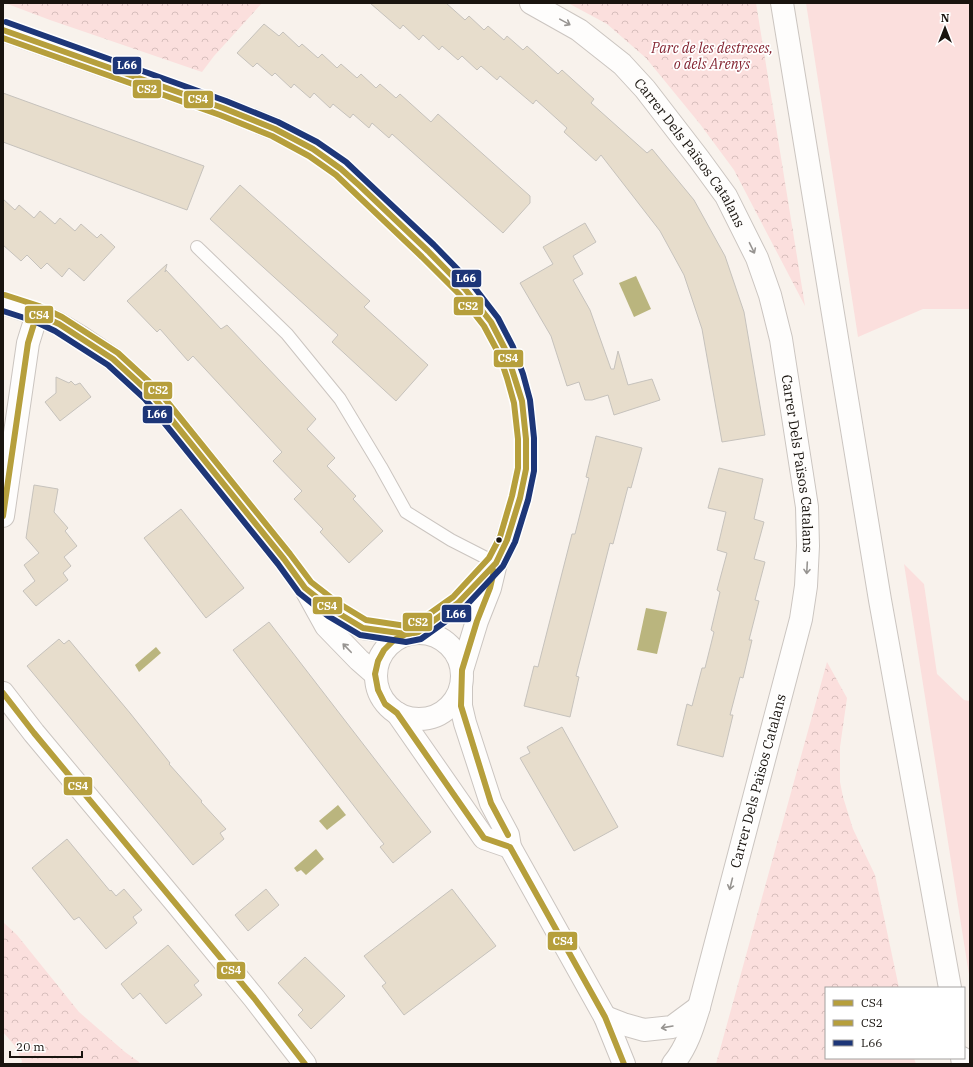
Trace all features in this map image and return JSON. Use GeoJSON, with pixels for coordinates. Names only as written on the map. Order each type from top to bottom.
{"type":"FeatureCollection","features":[{"type":"Feature","properties":{"kind":"street","name":"Carrer Dels Països Catalans"},"geometry":{"type":"LineString","coordinates":[[531,3],[579,30],[622,64],[645,89],[726,196],[757,258],[770,295],[781,339],[807,507],[808,546],[806,586],[801,619],[699,1007],[692,1030],[680,1056],[674,1064]]}},
{"type":"Feature","properties":{"kind":"street"},"geometry":{"type":"LineString","coordinates":[[782,3],[880,600],[950,987]]}},
{"type":"Feature","properties":{"kind":"street"},"geometry":{"type":"LineString","coordinates":[[3,30],[230,111],[275,129],[313,149],[360,186],[428,251],[465,289],[491,322],[506,351],[516,376],[522,401],[526,439],[526,469],[520,498],[507,540],[496,563],[490,588],[475,627],[456,699],[448,709],[436,716],[423,719],[410,718],[397,714]]}},
{"type":"Feature","properties":{"kind":"street"},"geometry":{"type":"LineString","coordinates":[[3,303],[37,314],[59,324],[79,336],[107,355],[151,394],[284,559],[305,588],[326,626],[375,674]]}},
{"type":"Feature","properties":{"kind":"street"},"geometry":{"type":"LineString","coordinates":[[3,516],[28,343],[37,314]]}},
{"type":"Feature","properties":{"kind":"street"},"geometry":{"type":"LineString","coordinates":[[496,563],[458,603],[412,633],[394,640],[384,650],[378,661],[375,674],[378,690],[385,704],[397,714],[484,838],[510,847]]}},
{"type":"Feature","properties":{"kind":"street"},"geometry":{"type":"LineString","coordinates":[[305,588],[333,610],[363,628],[433,635],[447,642],[457,654],[462,678],[461,706],[465,723],[491,803],[508,835],[510,847],[605,1017],[624,1064]]}},
{"type":"Feature","properties":{"kind":"street"},"geometry":{"type":"LineString","coordinates":[[3,693],[34,733],[244,986],[305,1064]]}},
{"type":"Feature","properties":{"kind":"street"},"geometry":{"type":"LineString","coordinates":[[605,1017],[644,1030],[672,1027],[699,1007]]}},
{"type":"Feature","properties":{"kind":"lane"},"geometry":{"type":"LineString","coordinates":[[197,248],[287,334],[340,399],[406,512],[450,540],[496,563]]}},
{"type":"Feature","properties":{"kind":"green space"},"geometry":{"type":"Polygon","coordinates":[[[5,3],[262,3],[214,56],[202,72],[5,3]]]}},
{"type":"Feature","properties":{"kind":"green space","name":"Parc de les destreses, o dels Arenys"},"geometry":{"type":"Polygon","coordinates":[[[568,3],[756,3],[805,306],[734,170],[700,124],[646,58],[607,24],[568,3]]]}},
{"type":"Feature","properties":{"kind":"green space"},"geometry":{"type":"Polygon","coordinates":[[[806,3],[970,3],[970,309],[923,309],[858,337],[806,3]]]}},
{"type":"Feature","properties":{"kind":"green space"},"geometry":{"type":"Polygon","coordinates":[[[904,564],[924,584],[937,674],[964,700],[970,701],[970,981],[904,564]]]}},
{"type":"Feature","properties":{"kind":"green space"},"geometry":{"type":"Polygon","coordinates":[[[827,662],[847,698],[840,747],[840,782],[843,797],[853,829],[875,875],[899,987],[825,987],[825,1059],[914,1059],[916,1064],[716,1064],[827,662]]]}},
{"type":"Feature","properties":{"kind":"green space"},"geometry":{"type":"Polygon","coordinates":[[[3,922],[17,935],[79,1012],[140,1064],[21,1064],[22,1061],[15,1046],[3,1032],[3,922]]]}},
{"type":"Feature","properties":{"kind":"shaded area"},"geometry":{"type":"Polygon","coordinates":[[[636,276],[651,309],[634,317],[619,283],[636,276]]]}},
{"type":"Feature","properties":{"kind":"shaded area"},"geometry":{"type":"Polygon","coordinates":[[[646,608],[667,612],[657,654],[637,650],[646,608]]]}},
{"type":"Feature","properties":{"kind":"shaded area"},"geometry":{"type":"Polygon","coordinates":[[[156,647],[161,653],[139,672],[135,665],[156,647]]]}},
{"type":"Feature","properties":{"kind":"shaded area"},"geometry":{"type":"Polygon","coordinates":[[[338,805],[346,815],[327,830],[319,821],[338,805]]]}},
{"type":"Feature","properties":{"kind":"shaded area"},"geometry":{"type":"Polygon","coordinates":[[[316,849],[324,859],[306,875],[301,870],[297,872],[294,868],[316,849]]]}},
{"type":"Feature","properties":{"kind":"building"},"geometry":{"type":"Polygon","coordinates":[[[370,3],[446,3],[465,20],[469,16],[484,30],[488,26],[504,40],[507,36],[523,50],[527,46],[558,74],[562,70],[594,99],[591,103],[647,153],[652,149],[694,200],[725,256],[744,312],[765,435],[722,442],[702,329],[684,275],[660,231],[601,155],[596,161],[564,132],[567,128],[536,100],[533,104],[500,76],[497,80],[481,66],[477,70],[462,56],[458,60],[442,46],[439,50],[423,35],[419,40],[403,25],[400,29],[370,3]]]}},
{"type":"Feature","properties":{"kind":"building"},"geometry":{"type":"Polygon","coordinates":[[[264,24],[279,36],[283,32],[299,47],[302,44],[318,58],[322,54],[337,68],[341,64],[357,78],[361,74],[376,88],[380,84],[396,98],[400,94],[431,122],[438,114],[530,196],[530,203],[503,233],[392,134],[389,138],[372,123],[369,128],[353,114],[350,118],[333,104],[330,108],[314,93],[310,98],[294,84],[291,88],[275,73],[272,76],[257,63],[253,67],[237,53],[264,24]]]}},
{"type":"Feature","properties":{"kind":"building"},"geometry":{"type":"Polygon","coordinates":[[[3,93],[204,166],[187,210],[3,142],[3,93]]]}},
{"type":"Feature","properties":{"kind":"building"},"geometry":{"type":"Polygon","coordinates":[[[240,185],[370,301],[364,307],[428,365],[396,401],[332,342],[338,335],[210,219],[240,185]]]}},
{"type":"Feature","properties":{"kind":"building"},"geometry":{"type":"Polygon","coordinates":[[[3,199],[15,210],[19,205],[34,218],[40,211],[55,224],[60,218],[75,231],[81,224],[97,238],[101,234],[115,247],[84,281],[69,268],[62,277],[47,263],[41,269],[27,255],[21,261],[3,245],[3,199]]]}},
{"type":"Feature","properties":{"kind":"building"},"geometry":{"type":"Polygon","coordinates":[[[585,223],[596,242],[573,256],[583,274],[573,280],[590,310],[611,369],[614,369],[618,351],[628,385],[652,379],[660,400],[614,415],[608,395],[592,400],[585,400],[579,382],[567,386],[551,336],[520,283],[553,264],[543,247],[585,223]]]}},
{"type":"Feature","properties":{"kind":"building"},"geometry":{"type":"Polygon","coordinates":[[[167,264],[165,272],[166,270],[221,329],[227,325],[316,419],[307,429],[335,458],[327,466],[356,496],[353,499],[383,531],[349,563],[320,532],[323,529],[294,499],[302,491],[273,461],[282,452],[193,356],[188,361],[160,329],[157,332],[127,301],[167,264]]]}},
{"type":"Feature","properties":{"kind":"building"},"geometry":{"type":"Polygon","coordinates":[[[56,377],[69,383],[71,381],[75,385],[80,383],[91,397],[60,421],[45,402],[56,393],[56,377]]]}},
{"type":"Feature","properties":{"kind":"building"},"geometry":{"type":"Polygon","coordinates":[[[596,436],[642,448],[631,488],[628,487],[613,544],[610,543],[576,676],[579,677],[570,717],[524,706],[534,666],[538,667],[572,534],[575,534],[589,478],[586,477],[596,436]]]}},
{"type":"Feature","properties":{"kind":"building"},"geometry":{"type":"Polygon","coordinates":[[[719,468],[763,479],[754,519],[764,522],[754,559],[765,562],[755,600],[759,601],[749,640],[752,640],[743,678],[740,677],[730,715],[733,715],[723,757],[677,745],[687,704],[692,706],[702,668],[705,668],[714,632],[711,630],[720,592],[717,590],[727,553],[717,550],[726,512],[708,508],[719,468]]]}},
{"type":"Feature","properties":{"kind":"building"},"geometry":{"type":"Polygon","coordinates":[[[34,485],[58,489],[54,512],[68,528],[65,531],[77,546],[64,557],[71,566],[63,573],[68,580],[36,606],[23,591],[35,581],[24,565],[39,553],[26,538],[34,485]]]}},
{"type":"Feature","properties":{"kind":"building"},"geometry":{"type":"Polygon","coordinates":[[[181,509],[244,588],[206,618],[144,538],[181,509]]]}},
{"type":"Feature","properties":{"kind":"building"},"geometry":{"type":"Polygon","coordinates":[[[269,622],[431,832],[393,863],[380,847],[384,844],[233,650],[269,622]]]}},
{"type":"Feature","properties":{"kind":"building"},"geometry":{"type":"Polygon","coordinates":[[[59,639],[64,644],[69,640],[130,713],[170,763],[169,764],[226,829],[220,833],[224,839],[193,865],[27,666],[59,639]]]}},
{"type":"Feature","properties":{"kind":"building"},"geometry":{"type":"Polygon","coordinates":[[[562,727],[618,827],[574,851],[520,758],[530,753],[527,747],[562,727]]]}},
{"type":"Feature","properties":{"kind":"building"},"geometry":{"type":"Polygon","coordinates":[[[67,839],[110,891],[111,890],[116,896],[124,889],[142,910],[133,917],[137,923],[106,949],[79,917],[74,920],[32,868],[67,839]]]}},
{"type":"Feature","properties":{"kind":"building"},"geometry":{"type":"Polygon","coordinates":[[[266,889],[279,905],[248,931],[235,915],[266,889]]]}},
{"type":"Feature","properties":{"kind":"building"},"geometry":{"type":"Polygon","coordinates":[[[452,889],[496,946],[404,1015],[382,986],[386,983],[364,956],[452,889]]]}},
{"type":"Feature","properties":{"kind":"building"},"geometry":{"type":"Polygon","coordinates":[[[168,945],[199,981],[194,985],[202,995],[166,1024],[140,993],[133,999],[121,984],[168,945]]]}},
{"type":"Feature","properties":{"kind":"building"},"geometry":{"type":"Polygon","coordinates":[[[305,957],[345,996],[311,1029],[298,1015],[303,1010],[278,983],[305,957]]]}},
{"type":"Feature","properties":{"kind":"transit line","name":"L66"},"geometry":{"type":"LineString","coordinates":[[3,311],[34,321],[55,331],[108,365],[145,399],[278,564],[299,593],[328,616],[360,635],[406,642],[421,639],[463,609],[503,566],[515,542],[528,500],[534,471],[534,438],[530,400],[523,374],[513,347],[498,318],[471,283],[434,245],[346,162],[317,142],[278,122],[226,101],[6,22]]}},
{"type":"Feature","properties":{"kind":"transit line","name":"CS4"},"geometry":{"type":"LineString","coordinates":[[3,30],[223,108],[275,129],[313,149],[341,169],[428,251],[465,289],[491,322],[506,351],[522,401],[526,439],[526,469],[520,498],[507,540],[496,563],[458,603],[418,632],[406,634],[363,628],[333,610],[305,588],[284,559],[151,394],[113,359],[59,324],[37,314],[28,343],[3,516]]}},
{"type":"Feature","properties":{"kind":"transit line","name":"CS2"},"geometry":{"type":"LineString","coordinates":[[3,38],[220,115],[272,136],[309,156],[336,175],[459,294],[484,326],[499,354],[514,403],[518,439],[518,468],[512,496],[500,537],[489,558],[453,597],[415,624],[406,626],[366,620],[338,603],[311,582],[157,389],[118,353],[62,317],[39,306],[5,295]]}},
{"type":"Feature","properties":{"kind":"transit line","name":"CS4"},"geometry":{"type":"LineString","coordinates":[[494,571],[490,588],[477,621],[462,670],[461,706],[491,803],[508,835]]}},
{"type":"Feature","properties":{"kind":"transit line","name":"CS4"},"geometry":{"type":"LineString","coordinates":[[428,624],[418,632],[406,634],[394,640],[384,650],[378,661],[375,674],[378,690],[385,704],[397,713],[484,838],[510,847],[605,1017],[624,1064]]}},
{"type":"Feature","properties":{"kind":"transit line","name":"CS4"},"geometry":{"type":"LineString","coordinates":[[3,693],[34,733],[254,998],[305,1064]]}}]}
